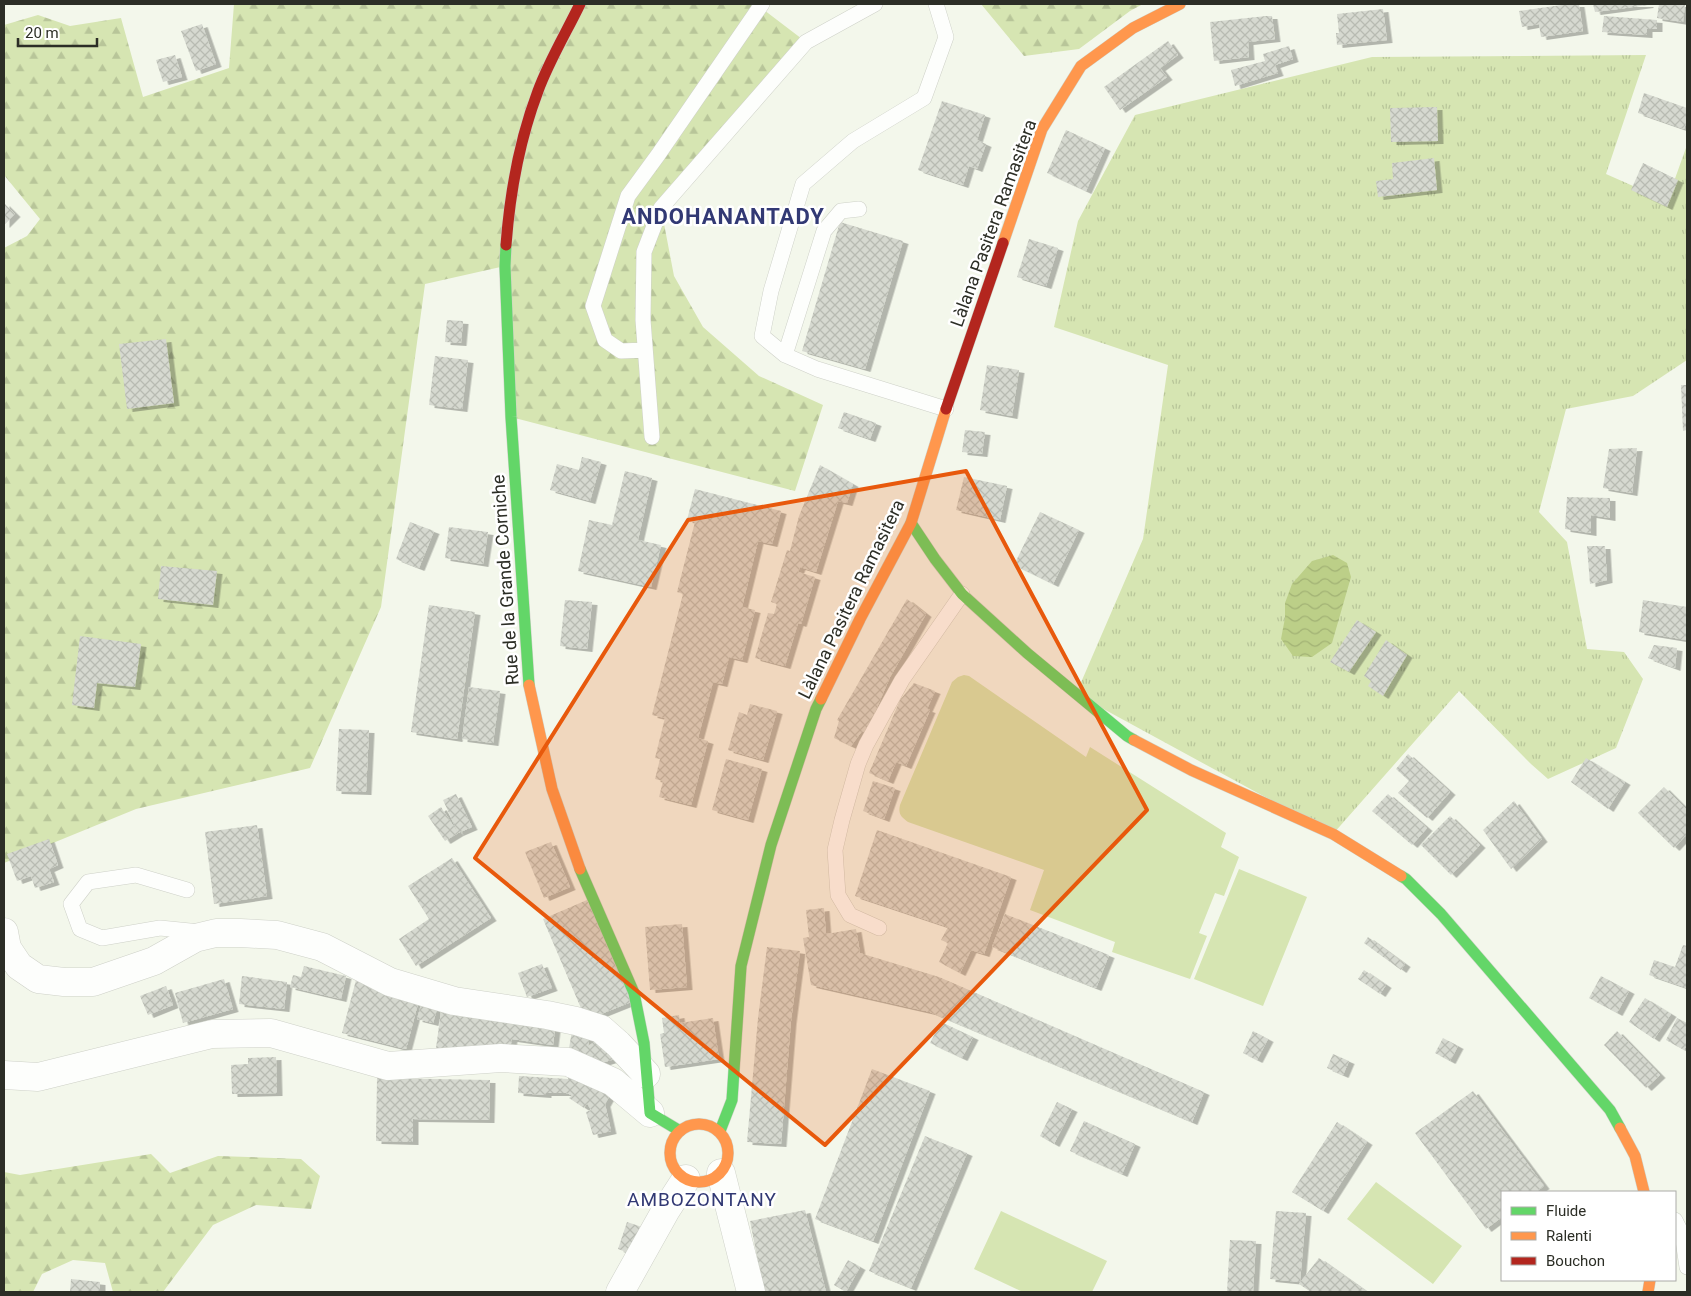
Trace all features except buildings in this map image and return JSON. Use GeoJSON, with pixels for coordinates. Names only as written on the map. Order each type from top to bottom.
{"type":"FeatureCollection","features":[{"type":"Feature","properties":{"kind":"street","name":"Rue de la Grande Corniche"},"geometry":{"type":"LineString","coordinates":[[580,4],[538,90],[517,156],[508,219],[505,266],[511,417],[530,693],[552,789],[573,851],[634,993],[644,1043],[650,1113]]}},
{"type":"Feature","properties":{"kind":"street","name":"Làlana Pasitera Ramasitera"},"geometry":{"type":"LineString","coordinates":[[720,1131],[732,1100],[741,966],[771,845],[816,709],[860,619],[911,523],[946,409],[1042,129],[1081,66],[1133,28],[1180,4]]}},
{"type":"Feature","properties":{"kind":"street"},"geometry":{"type":"LineString","coordinates":[[911,523],[935,559],[962,594],[1027,652],[1127,736],[1191,770],[1333,834],[1406,879],[1441,914],[1610,1110],[1635,1156],[1644,1191]]}},
{"type":"Feature","properties":{"kind":"street"},"geometry":{"type":"LineString","coordinates":[[4,932],[7,948],[19,966],[38,979],[64,982],[93,982],[154,961],[195,938],[216,933],[240,932],[277,935],[322,947],[390,982],[454,1001],[547,1015],[601,1029],[646,1074]]}},
{"type":"Feature","properties":{"kind":"street"},"geometry":{"type":"LineString","coordinates":[[4,1075],[38,1077],[212,1034],[271,1033],[388,1066],[501,1058],[568,1062],[613,1082],[650,1113],[680,1131]]}},
{"type":"Feature","properties":{"kind":"street"},"geometry":{"type":"LineString","coordinates":[[696,1124],[713,1126],[720,1131],[726,1141],[729,1152],[727,1163],[721,1173],[715,1178],[701,1182],[686,1179],[675,1170],[670,1157],[672,1143],[680,1131],[687,1126],[696,1124]]}},
{"type":"Feature","properties":{"kind":"street"},"geometry":{"type":"LineString","coordinates":[[721,1173],[751,1292]]}},
{"type":"Feature","properties":{"kind":"street"},"geometry":{"type":"LineString","coordinates":[[620,1292],[666,1210],[686,1179]]}},
{"type":"Feature","properties":{"kind":"lane"},"geometry":{"type":"LineString","coordinates":[[645,350],[621,351],[605,340],[594,306],[628,196],[762,4]]}},
{"type":"Feature","properties":{"kind":"lane"},"geometry":{"type":"LineString","coordinates":[[652,437],[643,320],[644,252],[661,208],[806,42],[874,4]]}},
{"type":"Feature","properties":{"kind":"lane"},"geometry":{"type":"LineString","coordinates":[[936,4],[946,38],[924,98],[853,141],[803,184],[771,291],[762,336],[785,355],[817,369],[946,409]]}},
{"type":"Feature","properties":{"kind":"lane"},"geometry":{"type":"LineString","coordinates":[[785,355],[824,231],[841,212],[859,209]]}},
{"type":"Feature","properties":{"kind":"lane"},"geometry":{"type":"LineString","coordinates":[[879,928],[850,915],[838,895],[835,850],[842,820],[858,764],[866,745],[902,680],[962,594]]}},
{"type":"Feature","properties":{"kind":"lane"},"geometry":{"type":"LineString","coordinates":[[187,890],[136,875],[88,882],[70,904],[80,929],[102,938],[160,928],[216,933]]}},
{"type":"Feature","properties":{"kind":"lane"},"geometry":{"type":"LineString","coordinates":[[1676,1222],[1682,1234],[1687,1267]]}},
{"type":"Feature","properties":{"kind":"highlighted area"},"geometry":{"type":"Polygon","coordinates":[[[966,471],[1147,810],[825,1145],[475,858],[688,520],[966,471]]]}},
{"type":"Feature","properties":{"kind":"green space"},"geometry":{"type":"Polygon","coordinates":[[[234,4],[756,4],[806,42],[661,208],[674,276],[703,327],[759,376],[823,405],[795,491],[511,417],[505,266],[425,284],[381,607],[310,768],[136,809],[4,863],[4,248],[27,236],[40,219],[4,175],[4,25],[38,15],[70,26],[121,18],[143,97],[229,68],[234,4]]]}},
{"type":"Feature","properties":{"kind":"green space"},"geometry":{"type":"Polygon","coordinates":[[[981,4],[1143,4],[1130,11],[1079,49],[1024,56],[981,4]]]}},
{"type":"Feature","properties":{"kind":"green space"},"geometry":{"type":"Polygon","coordinates":[[[1646,55],[1606,174],[1667,201],[1687,145],[1687,360],[1633,396],[1566,409],[1539,512],[1567,542],[1587,649],[1624,652],[1643,679],[1616,748],[1548,779],[1459,691],[1333,834],[1076,694],[1143,539],[1168,365],[1054,327],[1078,221],[1135,115],[1372,57],[1646,55]]]}},
{"type":"Feature","properties":{"kind":"green space"},"geometry":{"type":"Polygon","coordinates":[[[964,675],[969,676],[1086,757],[1090,747],[1226,833],[1221,847],[1239,857],[1224,896],[1215,893],[1199,933],[1207,936],[1190,979],[1112,952],[1115,942],[1030,910],[1044,870],[908,822],[902,817],[899,811],[900,805],[952,682],[964,675]]]}},
{"type":"Feature","properties":{"kind":"green space"},"geometry":{"type":"Polygon","coordinates":[[[1239,869],[1307,897],[1263,1006],[1194,979],[1239,869]]]}},
{"type":"Feature","properties":{"kind":"green space"},"geometry":{"type":"Polygon","coordinates":[[[151,1154],[170,1173],[218,1156],[301,1159],[320,1176],[311,1209],[256,1205],[213,1225],[163,1292],[113,1292],[105,1263],[73,1260],[42,1274],[33,1292],[4,1292],[4,1172],[20,1175],[151,1154]]]}},
{"type":"Feature","properties":{"kind":"green space"},"geometry":{"type":"Polygon","coordinates":[[[1376,1182],[1462,1246],[1433,1284],[1347,1219],[1376,1182]]]}},
{"type":"Feature","properties":{"kind":"green space"},"geometry":{"type":"Polygon","coordinates":[[[1001,1211],[1107,1261],[1092,1292],[1023,1292],[974,1269],[1001,1211]]]}},
{"type":"Feature","properties":{"kind":"water"},"geometry":{"type":"Polygon","coordinates":[[[1333,555],[1347,563],[1351,577],[1332,643],[1312,657],[1293,656],[1281,639],[1285,618],[1285,603],[1292,584],[1312,561],[1333,555]]]}},
{"type":"Feature","properties":{"kind":"traffic: fast"},"geometry":{"type":"LineString","coordinates":[[506,245],[505,266],[511,417],[529,685]]}},
{"type":"Feature","properties":{"kind":"traffic: fast"},"geometry":{"type":"LineString","coordinates":[[911,523],[935,559],[962,594],[1027,653],[1134,740]]}},
{"type":"Feature","properties":{"kind":"traffic: fast"},"geometry":{"type":"LineString","coordinates":[[720,1131],[732,1100],[741,966],[771,845],[821,699]]}},
{"type":"Feature","properties":{"kind":"traffic: fast"},"geometry":{"type":"LineString","coordinates":[[580,869],[634,993],[644,1043],[650,1113],[680,1131]]}},
{"type":"Feature","properties":{"kind":"traffic: fast"},"geometry":{"type":"LineString","coordinates":[[1401,876],[1441,914],[1610,1110],[1620,1128]]}},
{"type":"Feature","properties":{"kind":"traffic: slow"},"geometry":{"type":"LineString","coordinates":[[1003,243],[1042,129],[1081,66],[1133,28],[1180,4]]}},
{"type":"Feature","properties":{"kind":"traffic: slow"},"geometry":{"type":"LineString","coordinates":[[821,699],[860,619],[911,523],[946,409]]}},
{"type":"Feature","properties":{"kind":"traffic: slow"},"geometry":{"type":"LineString","coordinates":[[529,685],[552,789],[580,869]]}},
{"type":"Feature","properties":{"kind":"traffic: slow"},"geometry":{"type":"LineString","coordinates":[[1134,740],[1191,770],[1333,834],[1401,876]]}},
{"type":"Feature","properties":{"kind":"traffic: slow"},"geometry":{"type":"LineString","coordinates":[[693,1124],[705,1124],[720,1132],[728,1147],[728,1153],[728,1159],[720,1174],[705,1182],[693,1182],[678,1174],[670,1159],[670,1147],[678,1132],[693,1124]]}},
{"type":"Feature","properties":{"kind":"traffic: slow"},"geometry":{"type":"LineString","coordinates":[[1620,1128],[1635,1156],[1644,1191]]}},
{"type":"Feature","properties":{"kind":"traffic: slow"},"geometry":{"type":"LineString","coordinates":[[1648,1292],[1650,1281]]}},
{"type":"Feature","properties":{"kind":"traffic: jam"},"geometry":{"type":"LineString","coordinates":[[506,245],[516,167],[531,110],[547,69],[580,4]]}},
{"type":"Feature","properties":{"kind":"traffic: jam"},"geometry":{"type":"LineString","coordinates":[[946,409],[1003,243]]}},
{"type":"Feature","properties":{"kind":"district","name":"ANDOHANANTADY"},"geometry":{"type":"Point","coordinates":[723,216]}},
{"type":"Feature","properties":{"kind":"district","name":"AMBOZONTANY"},"geometry":{"type":"Point","coordinates":[702,1199]}}]}
